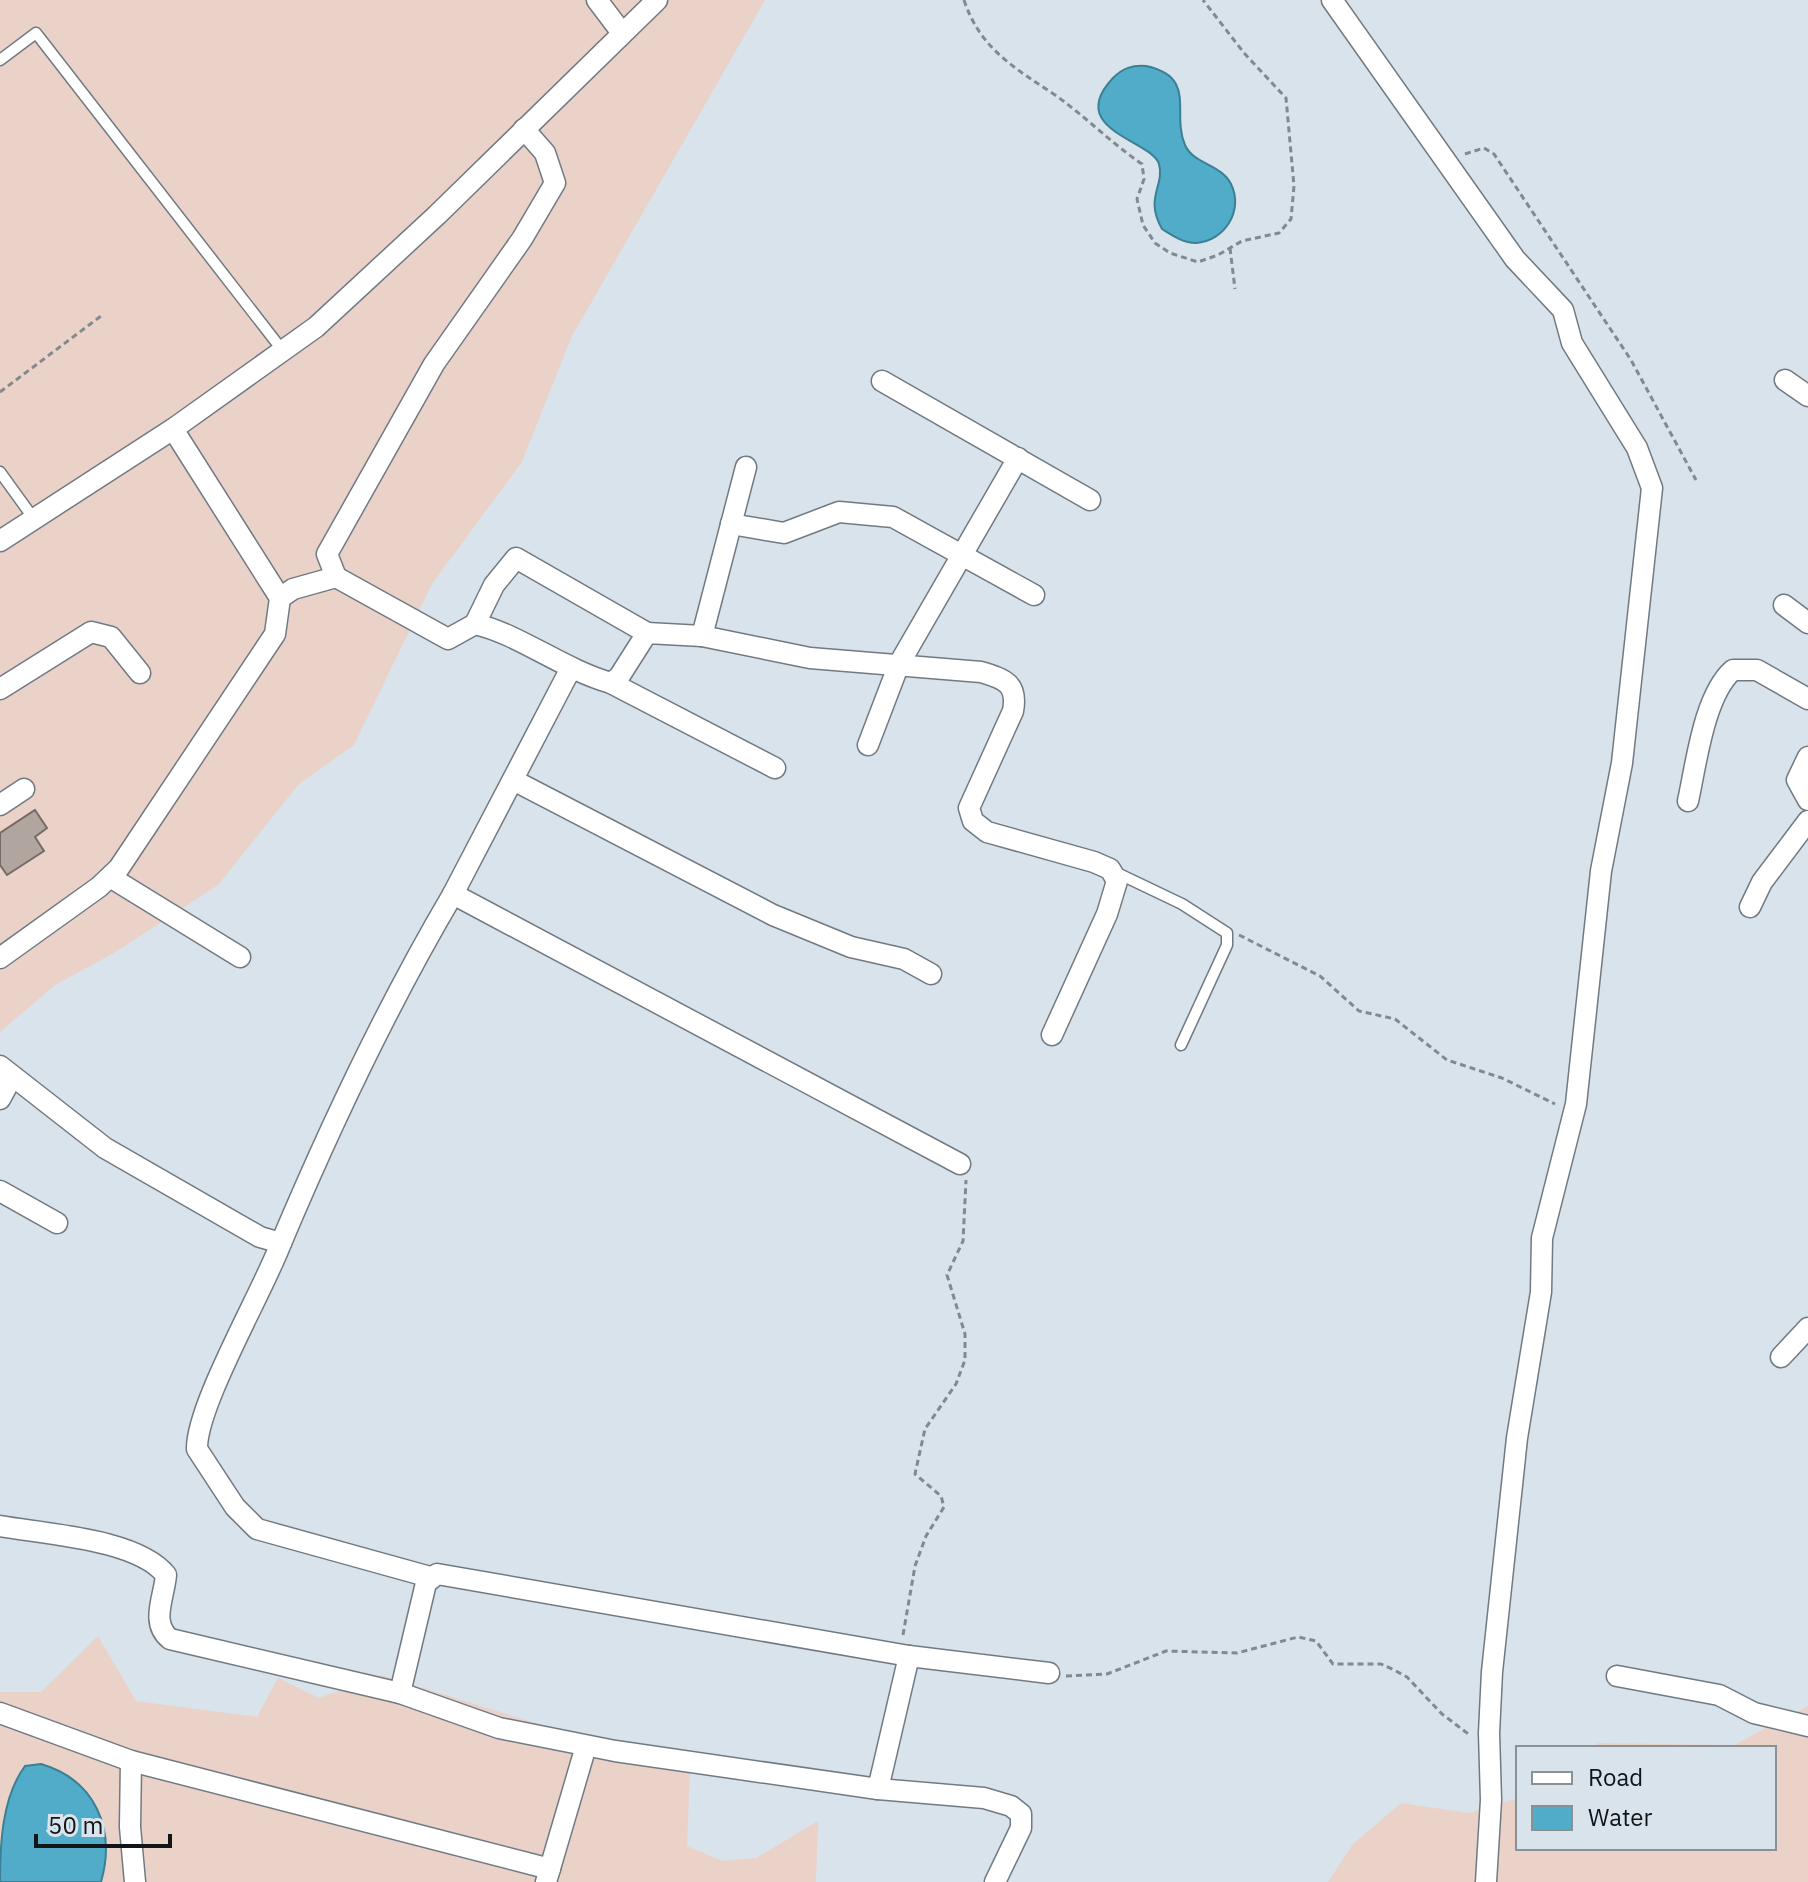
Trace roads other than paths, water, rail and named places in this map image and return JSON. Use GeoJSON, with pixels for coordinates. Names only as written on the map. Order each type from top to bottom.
{"type":"FeatureCollection","features":[{"type":"Feature","properties":{"kind":"street"},"geometry":{"type":"LineString","coordinates":[[597,0],[622,33]]}},
{"type":"Feature","properties":{"kind":"street"},"geometry":{"type":"LineString","coordinates":[[0,541],[173,429],[316,327],[426,226],[657,0]]}},
{"type":"Feature","properties":{"kind":"street"},"geometry":{"type":"LineString","coordinates":[[1332,0],[1515,259],[1563,310],[1572,343],[1637,448],[1652,488],[1622,763],[1601,871],[1573,1113],[1542,1238],[1541,1292],[1517,1438],[1492,1672],[1491,1800],[1486,1882]]}},
{"type":"Feature","properties":{"kind":"street"},"geometry":{"type":"LineString","coordinates":[[524,129],[545,153],[555,183],[522,239],[434,364],[327,554],[336,577],[448,639],[475,624],[494,585],[516,558],[647,633],[702,636],[810,658],[981,672],[1012,685],[1016,695],[1013,711],[969,808],[973,821],[987,832],[1110,869],[1117,881],[1115,893],[1052,1035]]}},
{"type":"Feature","properties":{"kind":"street"},"geometry":{"type":"LineString","coordinates":[[1785,380],[1808,396]]}},
{"type":"Feature","properties":{"kind":"street"},"geometry":{"type":"LineString","coordinates":[[882,381],[1090,500]]}},
{"type":"Feature","properties":{"kind":"street"},"geometry":{"type":"LineString","coordinates":[[0,958],[110,877],[275,634],[280,598],[173,429]]}},
{"type":"Feature","properties":{"kind":"street"},"geometry":{"type":"LineString","coordinates":[[868,745],[899,664],[1018,458]]}},
{"type":"Feature","properties":{"kind":"street"},"geometry":{"type":"LineString","coordinates":[[702,636],[746,467]]}},
{"type":"Feature","properties":{"kind":"street"},"geometry":{"type":"LineString","coordinates":[[731,524],[784,533],[839,512],[874,514],[914,526],[1034,595]]}},
{"type":"Feature","properties":{"kind":"street"},"geometry":{"type":"LineString","coordinates":[[280,598],[293,589],[336,577]]}},
{"type":"Feature","properties":{"kind":"street"},"geometry":{"type":"LineString","coordinates":[[1784,605],[1808,623]]}},
{"type":"Feature","properties":{"kind":"street"},"geometry":{"type":"LineString","coordinates":[[475,624],[491,628],[570,670],[611,683],[775,768]]}},
{"type":"Feature","properties":{"kind":"street"},"geometry":{"type":"LineString","coordinates":[[0,689],[91,632],[111,637],[140,673]]}},
{"type":"Feature","properties":{"kind":"street"},"geometry":{"type":"LineString","coordinates":[[611,683],[619,677],[647,633]]}},
{"type":"Feature","properties":{"kind":"street"},"geometry":{"type":"LineString","coordinates":[[570,670],[453,894],[398,988],[325,1139],[212,1396],[197,1439],[197,1449],[235,1507],[257,1529],[430,1577],[445,1574],[904,1655],[1049,1673]]}},
{"type":"Feature","properties":{"kind":"street"},"geometry":{"type":"LineString","coordinates":[[1688,801],[1710,712],[1722,680],[1733,670],[1757,670],[1808,699]]}},
{"type":"Feature","properties":{"kind":"street"},"geometry":{"type":"LineString","coordinates":[[1808,757],[1797,780],[1808,800]]}},
{"type":"Feature","properties":{"kind":"street"},"geometry":{"type":"LineString","coordinates":[[513,780],[773,915],[851,947],[904,959],[931,974]]}},
{"type":"Feature","properties":{"kind":"street"},"geometry":{"type":"LineString","coordinates":[[0,805],[24,789]]}},
{"type":"Feature","properties":{"kind":"street"},"geometry":{"type":"LineString","coordinates":[[1750,907],[1762,882],[1808,821]]}},
{"type":"Feature","properties":{"kind":"street"},"geometry":{"type":"LineString","coordinates":[[110,877],[240,957]]}},
{"type":"Feature","properties":{"kind":"street"},"geometry":{"type":"LineString","coordinates":[[453,894],[960,1164]]}},
{"type":"Feature","properties":{"kind":"street"},"geometry":{"type":"LineString","coordinates":[[0,1099],[6,1071],[105,1148],[260,1237],[281,1243]]}},
{"type":"Feature","properties":{"kind":"street"},"geometry":{"type":"LineString","coordinates":[[0,1191],[57,1223]]}},
{"type":"Feature","properties":{"kind":"street"},"geometry":{"type":"LineString","coordinates":[[1781,1357],[1808,1328]]}},
{"type":"Feature","properties":{"kind":"street"},"geometry":{"type":"LineString","coordinates":[[0,1526],[126,1550],[152,1560],[166,1575],[158,1619],[160,1631],[170,1639],[400,1693],[499,1728],[586,1746],[878,1789],[984,1798],[1011,1806],[1021,1814],[1021,1828],[995,1882]]}},
{"type":"Feature","properties":{"kind":"street"},"geometry":{"type":"LineString","coordinates":[[400,1693],[430,1577]]}},
{"type":"Feature","properties":{"kind":"street"},"geometry":{"type":"LineString","coordinates":[[878,1789],[904,1655]]}},
{"type":"Feature","properties":{"kind":"street"},"geometry":{"type":"LineString","coordinates":[[1617,1676],[1719,1695],[1754,1713],[1808,1726]]}},
{"type":"Feature","properties":{"kind":"street"},"geometry":{"type":"LineString","coordinates":[[0,1713],[131,1761],[548,1876],[586,1746]]}},
{"type":"Feature","properties":{"kind":"street"},"geometry":{"type":"LineString","coordinates":[[131,1761],[130,1827],[135,1882]]}},
{"type":"Feature","properties":{"kind":"lane"},"geometry":{"type":"LineString","coordinates":[[0,60],[36,33],[283,351]]}},
{"type":"Feature","properties":{"kind":"lane"},"geometry":{"type":"LineString","coordinates":[[0,472],[34,519]]}},
{"type":"Feature","properties":{"kind":"lane"},"geometry":{"type":"LineString","coordinates":[[1110,869],[1182,904],[1227,933],[1227,945],[1181,1045]]}},
{"type":"Feature","properties":{"kind":"water"},"geometry":{"type":"Polygon","coordinates":[[[1146,66],[1162,71],[1178,87],[1181,133],[1189,151],[1221,172],[1231,184],[1235,204],[1233,214],[1216,237],[1206,241],[1187,242],[1162,229],[1155,208],[1159,164],[1142,148],[1115,132],[1104,122],[1099,110],[1101,96],[1113,78],[1128,68],[1146,66]]]}},
{"type":"Feature","properties":{"kind":"water"},"geometry":{"type":"Polygon","coordinates":[[[41,1764],[76,1782],[97,1810],[106,1844],[101,1882],[0,1882],[2,1837],[11,1792],[25,1766],[41,1764]]]}}]}
